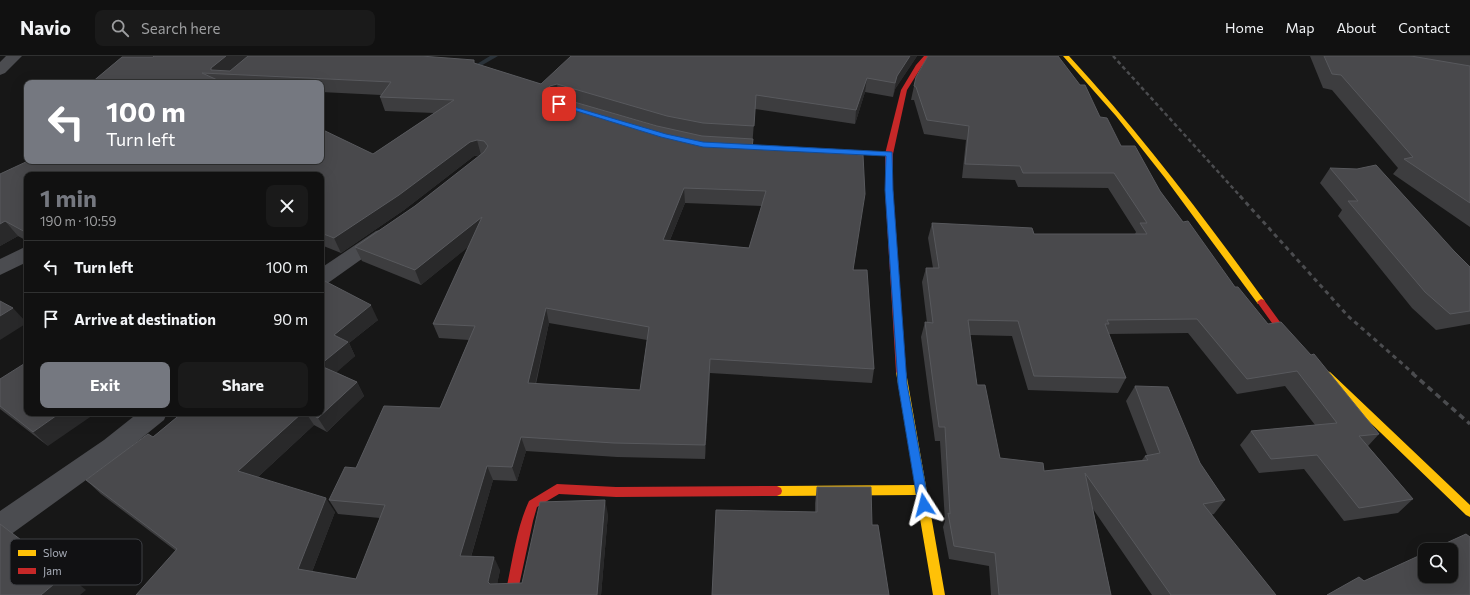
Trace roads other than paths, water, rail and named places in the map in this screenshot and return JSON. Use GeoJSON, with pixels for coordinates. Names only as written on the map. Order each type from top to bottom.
{"type":"FeatureCollection","features":[{"type":"Feature","properties":{"kind":"street"},"geometry":{"type":"LineString","coordinates":[[0,70],[15,56]]}},
{"type":"Feature","properties":{"kind":"street"},"geometry":{"type":"LineString","coordinates":[[927,56],[919,65],[904,90],[889,154],[889,190],[902,384],[938,595]]}},
{"type":"Feature","properties":{"kind":"street"},"geometry":{"type":"LineString","coordinates":[[1066,56],[1085,75],[1147,150],[1284,335],[1301,351]]}},
{"type":"Feature","properties":{"kind":"street"},"geometry":{"type":"LineString","coordinates":[[717,145],[889,154]]}},
{"type":"Feature","properties":{"kind":"street"},"geometry":{"type":"LineString","coordinates":[[324,276],[400,224]]}},
{"type":"Feature","properties":{"kind":"street"},"geometry":{"type":"LineString","coordinates":[[0,268],[24,255]]}},
{"type":"Feature","properties":{"kind":"street"},"geometry":{"type":"LineString","coordinates":[[1318,367],[1470,512]]}},
{"type":"Feature","properties":{"kind":"street"},"geometry":{"type":"LineString","coordinates":[[0,526],[113,447],[151,416]]}},
{"type":"Feature","properties":{"kind":"street"},"geometry":{"type":"LineString","coordinates":[[511,595],[527,521],[533,504],[548,493],[557,489],[616,492],[921,490]]}},
{"type":"Feature","properties":{"kind":"waterway"},"geometry":{"type":"LineString","coordinates":[[470,70],[495,56]]}},
{"type":"Feature","properties":{"kind":"railway"},"geometry":{"type":"LineString","coordinates":[[1113,56],[1241,197]]}},
{"type":"Feature","properties":{"kind":"railway"},"geometry":{"type":"LineString","coordinates":[[1240,196],[1348,316],[1414,374]]}},
{"type":"Feature","properties":{"kind":"railway"},"geometry":{"type":"LineString","coordinates":[[1412,373],[1470,424]]}}]}
